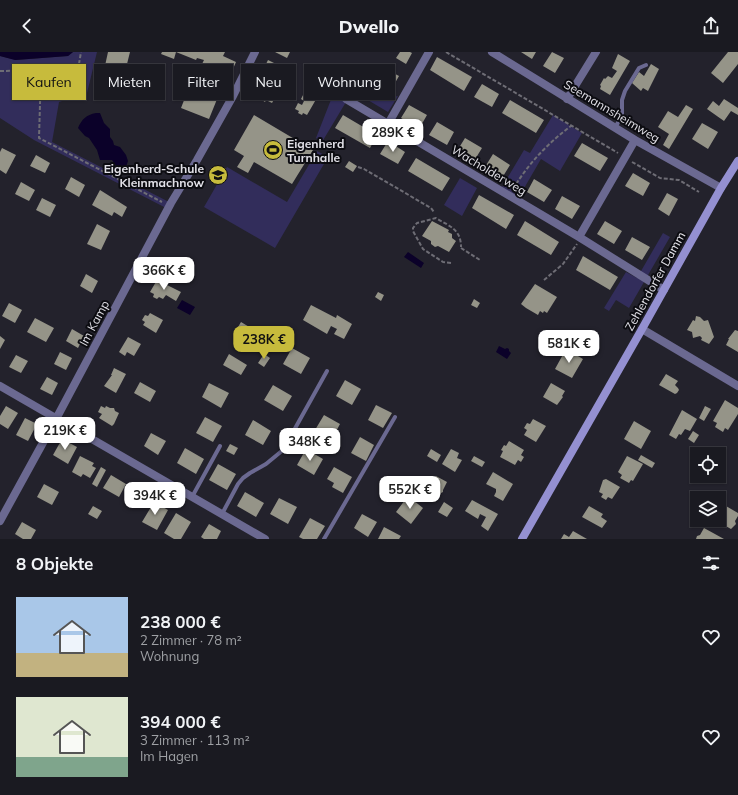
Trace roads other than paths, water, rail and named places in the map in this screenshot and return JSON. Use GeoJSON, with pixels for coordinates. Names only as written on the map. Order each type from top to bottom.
{"type":"FeatureCollection","features":[{"type":"Feature","properties":{"kind":"main road","name":"Zehlendorfer Damm"},"geometry":{"type":"LineString","coordinates":[[522,539],[721,188],[738,161]]}},
{"type":"Feature","properties":{"kind":"street","name":"Im Kamp"},"geometry":{"type":"LineString","coordinates":[[0,521],[170,206],[233,96],[255,52]]}},
{"type":"Feature","properties":{"kind":"street"},"geometry":{"type":"LineString","coordinates":[[388,124],[428,52]]}},
{"type":"Feature","properties":{"kind":"street","name":"Seemannsheimweg"},"geometry":{"type":"LineString","coordinates":[[492,52],[635,140],[721,188]]}},
{"type":"Feature","properties":{"kind":"street"},"geometry":{"type":"LineString","coordinates":[[567,99],[596,52]]}},
{"type":"Feature","properties":{"kind":"street","name":"Wacholderweg"},"geometry":{"type":"LineString","coordinates":[[348,100],[579,237],[664,290]]}},
{"type":"Feature","properties":{"kind":"street"},"geometry":{"type":"LineString","coordinates":[[579,237],[626,158],[635,140]]}},
{"type":"Feature","properties":{"kind":"street"},"geometry":{"type":"LineString","coordinates":[[642,329],[738,386]]}},
{"type":"Feature","properties":{"kind":"street"},"geometry":{"type":"LineString","coordinates":[[0,386],[265,539]]}},
{"type":"Feature","properties":{"kind":"lane"},"geometry":{"type":"LineString","coordinates":[[615,128],[622,115],[622,100],[625,91],[639,68],[646,65]]}},
{"type":"Feature","properties":{"kind":"lane"},"geometry":{"type":"LineString","coordinates":[[222,514],[238,484],[243,478],[266,464],[283,450],[327,371]]}},
{"type":"Feature","properties":{"kind":"lane"},"geometry":{"type":"LineString","coordinates":[[324,539],[394,417]]}},
{"type":"Feature","properties":{"kind":"lane"},"geometry":{"type":"LineString","coordinates":[[192,496],[220,446]]}},
{"type":"Feature","properties":{"kind":"place","name":"Eigenherd Turnhalle"},"geometry":{"type":"Point","coordinates":[273,150]}},
{"type":"Feature","properties":{"kind":"place","name":"Eigenherd-Schule Kleinmachnow"},"geometry":{"type":"Point","coordinates":[218,175]}}]}
